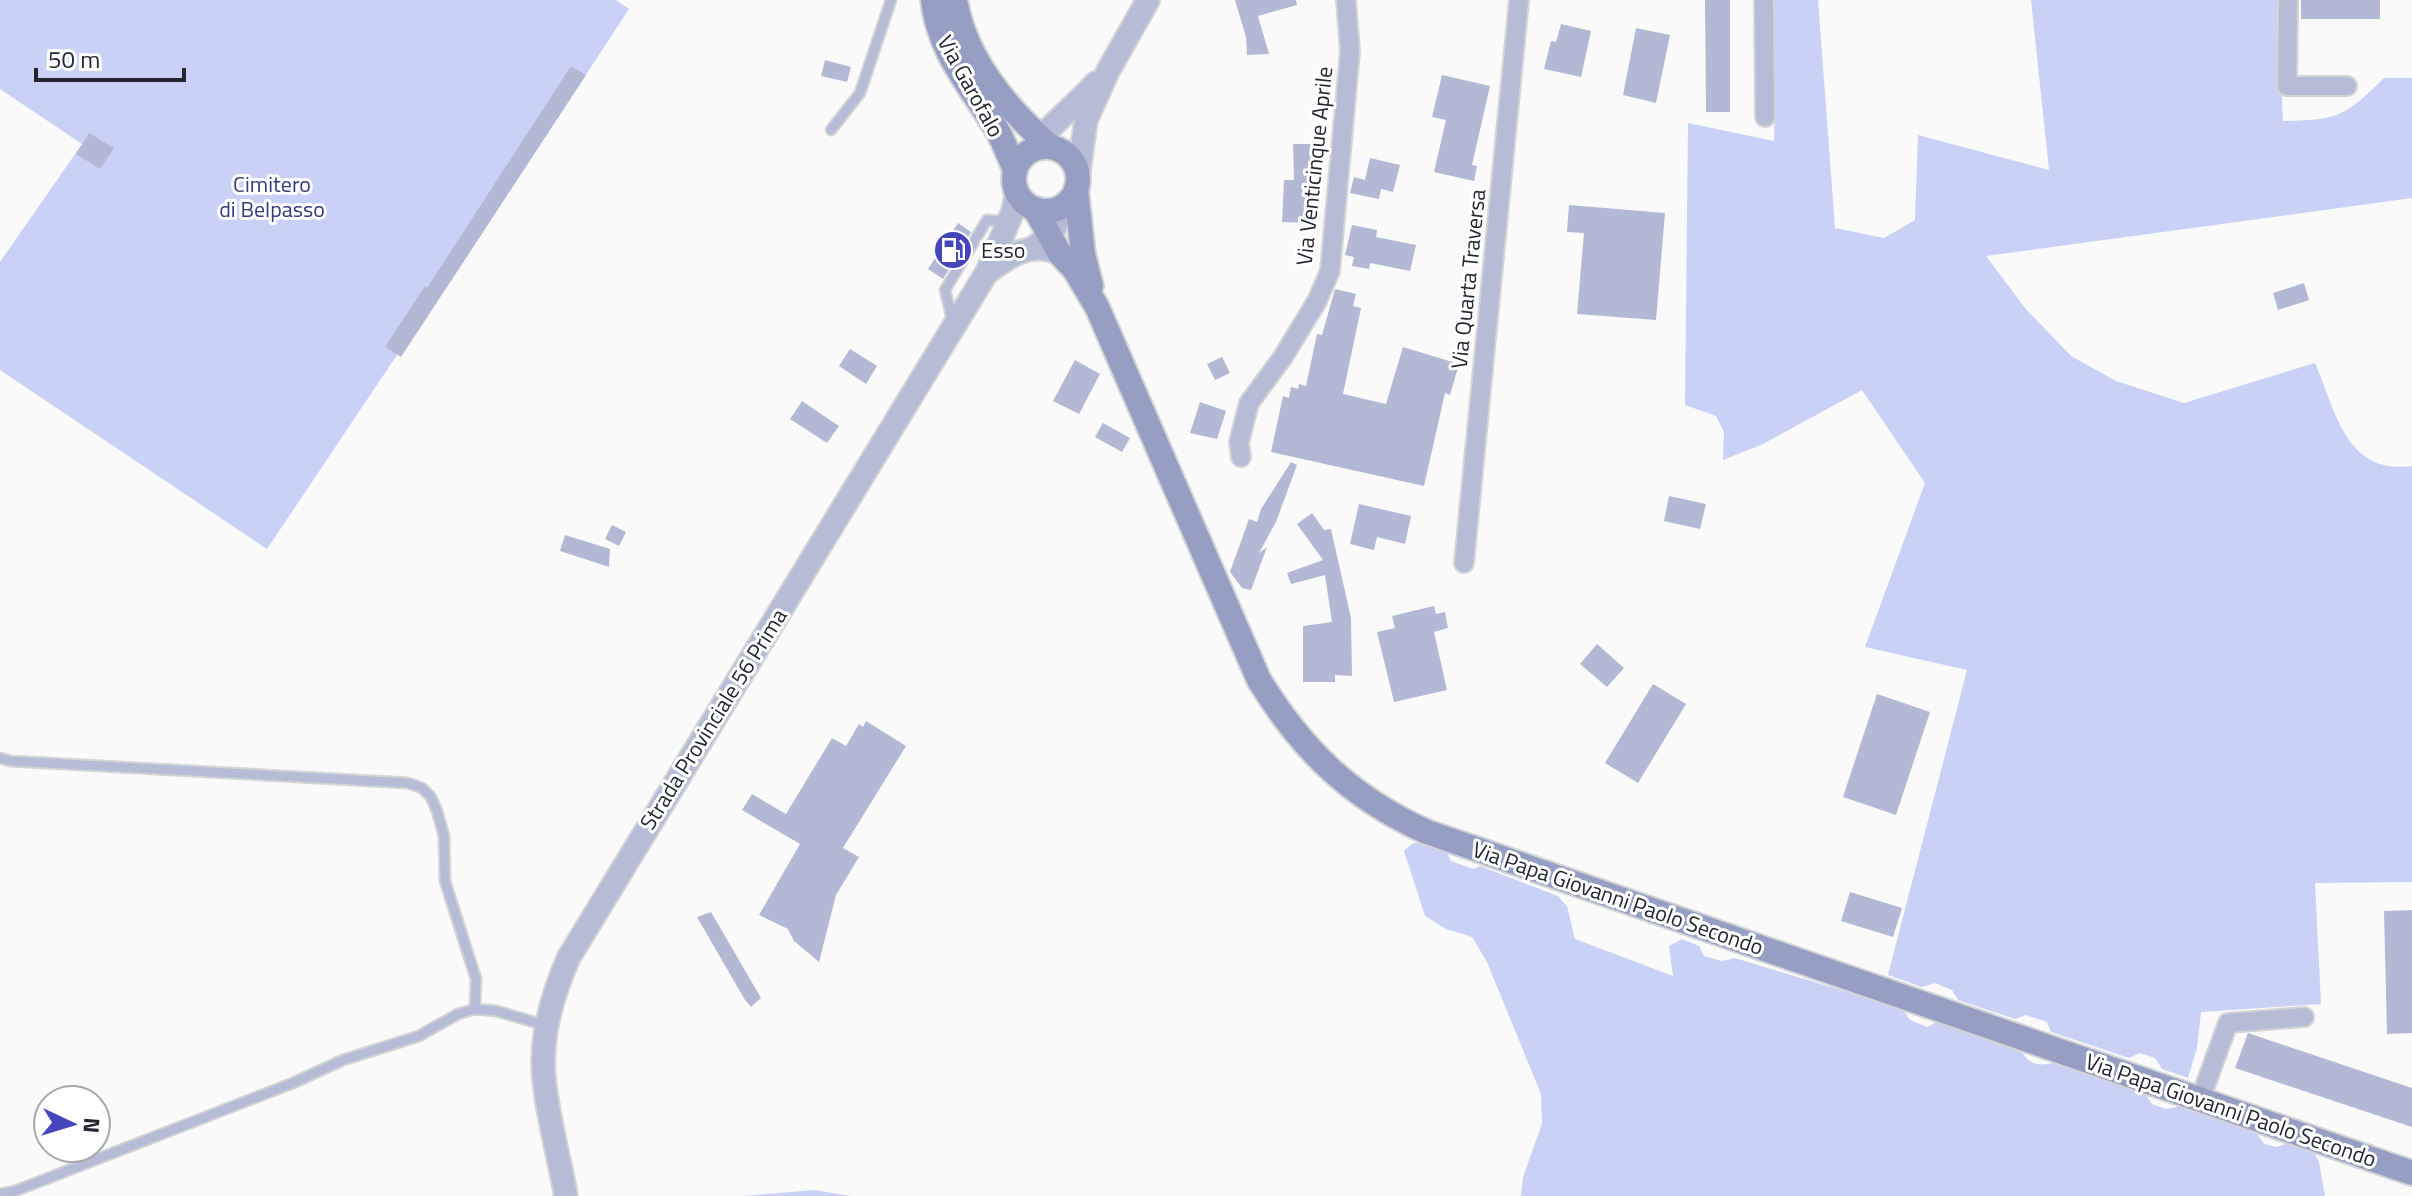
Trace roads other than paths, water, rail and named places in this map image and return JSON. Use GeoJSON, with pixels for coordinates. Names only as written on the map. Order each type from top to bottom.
{"type":"FeatureCollection","features":[{"type":"Feature","properties":{"kind":"main road","name":"Via Garofalo"},"geometry":{"type":"LineString","coordinates":[[933,0],[947,50],[997,131],[1049,245],[1075,270],[1097,307]]}},
{"type":"Feature","properties":{"kind":"main road","name":"Via Garofalo"},"geometry":{"type":"LineString","coordinates":[[955,0],[974,55],[1012,111],[1041,145]]}},
{"type":"Feature","properties":{"kind":"main road"},"geometry":{"type":"LineString","coordinates":[[1074,189],[1059,208],[1047,211],[1022,190],[1021,158],[1041,145],[1070,157],[1083,254],[1097,307]]}},
{"type":"Feature","properties":{"kind":"main road","name":"Via Papa Giovanni Paolo Secondo"},"geometry":{"type":"LineString","coordinates":[[1097,307],[1259,680],[1282,717],[1309,749],[1335,776],[1364,798],[1394,817],[1427,832],[2412,1173]]}},
{"type":"Feature","properties":{"kind":"street"},"geometry":{"type":"LineString","coordinates":[[987,272],[1005,259],[1049,245],[1074,189],[1086,120],[1108,71],[1148,0]]}},
{"type":"Feature","properties":{"kind":"street","name":"Via Venticinque Aprile"},"geometry":{"type":"LineString","coordinates":[[1241,457],[1239,442],[1249,403],[1317,301],[1330,271],[1350,51],[1346,0]]}},
{"type":"Feature","properties":{"kind":"street","name":"Via Quarta Traversa"},"geometry":{"type":"LineString","coordinates":[[1464,563],[1519,0]]}},
{"type":"Feature","properties":{"kind":"street"},"geometry":{"type":"LineString","coordinates":[[1764,0],[1765,117]]}},
{"type":"Feature","properties":{"kind":"street"},"geometry":{"type":"LineString","coordinates":[[2288,0],[2287,86],[2347,86]]}},
{"type":"Feature","properties":{"kind":"street"},"geometry":{"type":"LineString","coordinates":[[1041,145],[1108,71]]}},
{"type":"Feature","properties":{"kind":"street"},"geometry":{"type":"LineString","coordinates":[[1012,111],[1051,118],[1069,113]]}},
{"type":"Feature","properties":{"kind":"street","name":"Strada Provinciale 56 Prima"},"geometry":{"type":"LineString","coordinates":[[566,1196],[544,1077],[555,988],[587,924],[987,272],[1022,190]]}},
{"type":"Feature","properties":{"kind":"street"},"geometry":{"type":"LineString","coordinates":[[2200,1100],[2228,1023],[2304,1017]]}},
{"type":"Feature","properties":{"kind":"lane"},"geometry":{"type":"LineString","coordinates":[[831,130],[860,93],[891,0]]}},
{"type":"Feature","properties":{"kind":"lane"},"geometry":{"type":"LineString","coordinates":[[954,326],[945,290],[987,220],[1008,222]]}},
{"type":"Feature","properties":{"kind":"lane"},"geometry":{"type":"LineString","coordinates":[[0,758],[408,783],[422,788],[431,797],[444,836],[445,881],[476,979],[475,1009]]}},
{"type":"Feature","properties":{"kind":"lane"},"geometry":{"type":"LineString","coordinates":[[0,1194],[15,1191],[253,1099],[343,1060],[419,1036],[458,1014],[475,1009],[496,1011],[548,1026]]}},
{"type":"Feature","properties":{"kind":"place","name":"Esso"},"geometry":{"type":"Point","coordinates":[953,250]}},
{"type":"Feature","properties":{"kind":"park label","name":"Cimitero di Belpasso"},"geometry":{"type":"Point","coordinates":[272,196]}}]}
